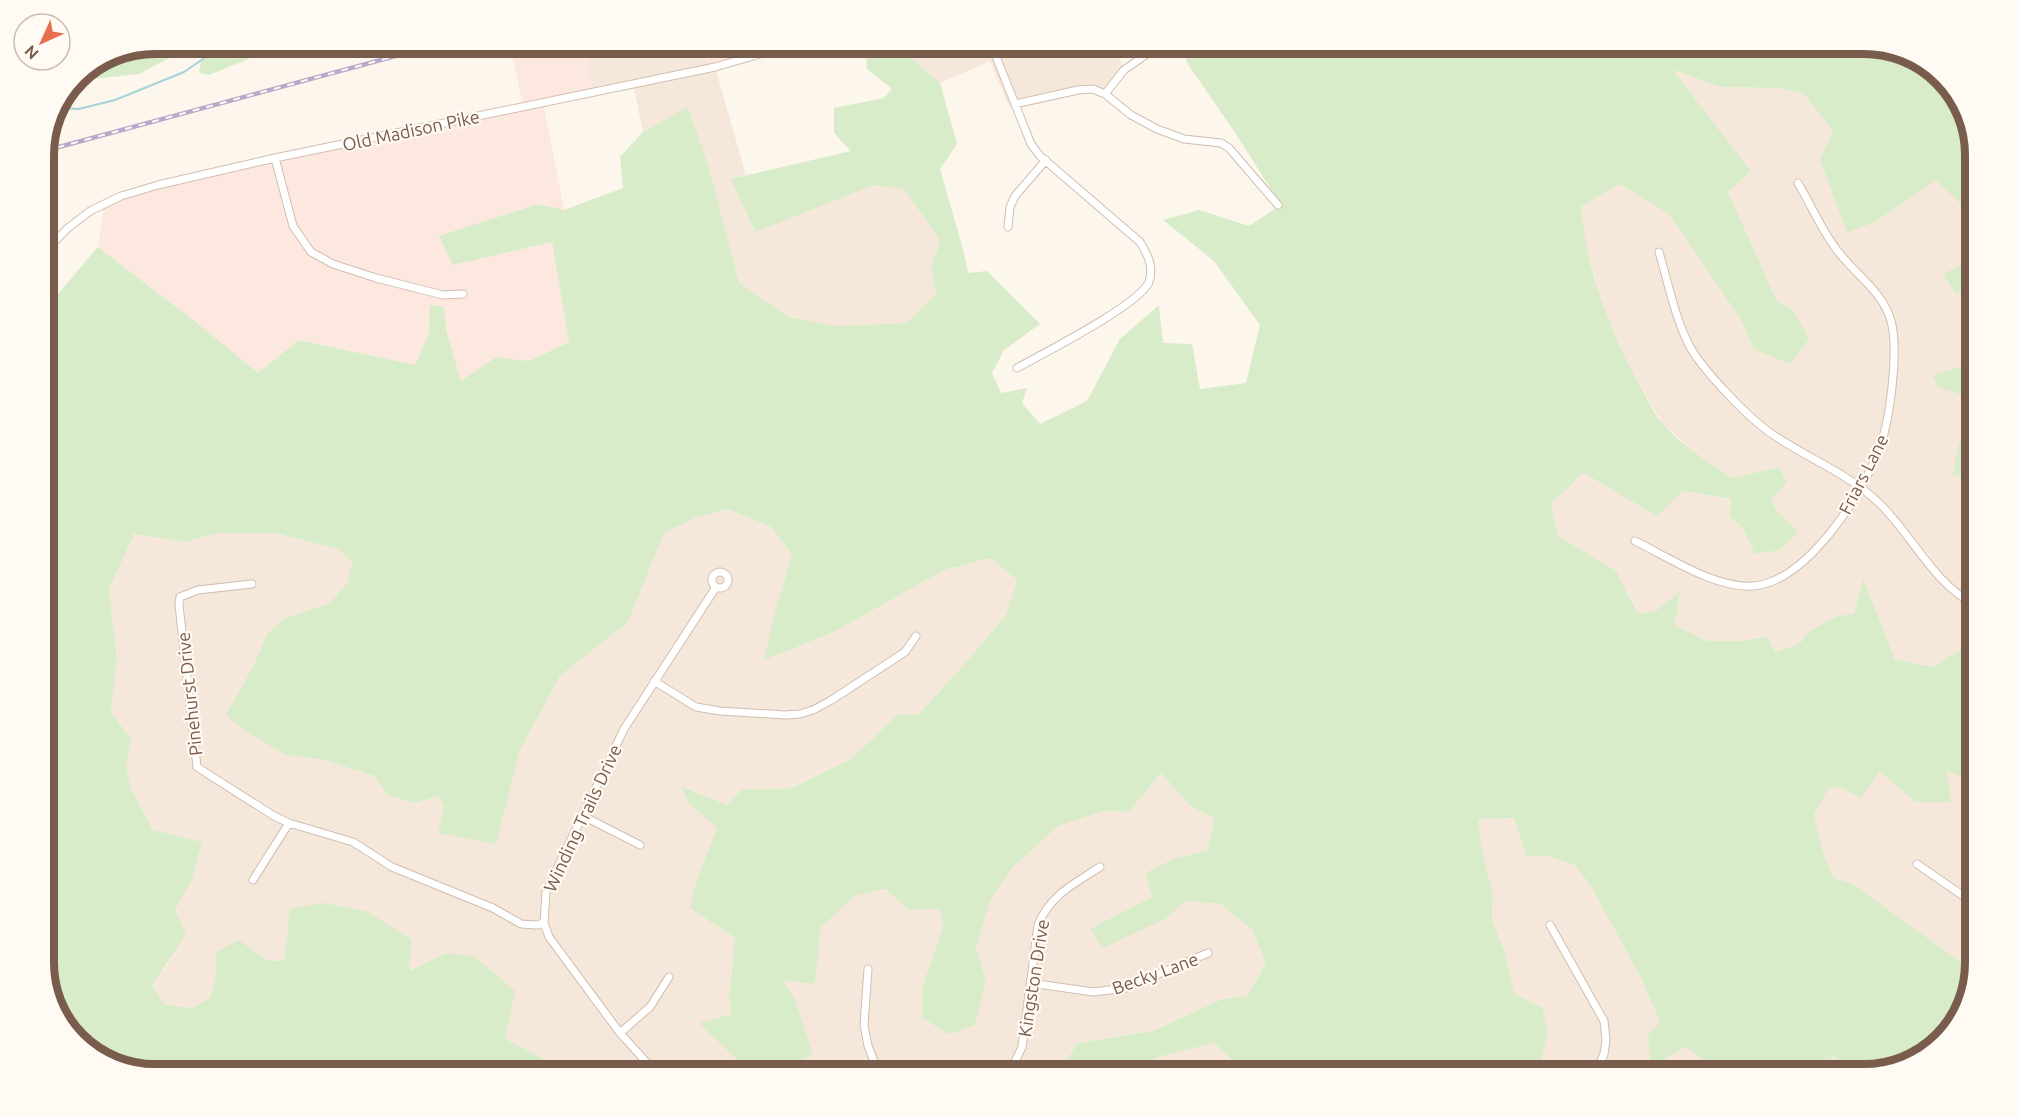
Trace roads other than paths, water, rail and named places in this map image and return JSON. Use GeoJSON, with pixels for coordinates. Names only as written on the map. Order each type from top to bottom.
{"type":"FeatureCollection","features":[{"type":"Feature","properties":{"kind":"street","name":"Old Madison Pike"},"geometry":{"type":"LineString","coordinates":[[54,242],[80,217],[112,200],[158,186],[275,158],[718,66],[760,54]]}},
{"type":"Feature","properties":{"kind":"street"},"geometry":{"type":"LineString","coordinates":[[996,54],[1031,144],[1046,160],[1140,242],[1149,261],[1150,279],[1145,289],[1127,305],[1017,368]]}},
{"type":"Feature","properties":{"kind":"street"},"geometry":{"type":"LineString","coordinates":[[1105,94],[1124,70],[1147,54]]}},
{"type":"Feature","properties":{"kind":"street"},"geometry":{"type":"LineString","coordinates":[[1015,104],[1078,90],[1093,89],[1105,94],[1131,115],[1157,129],[1184,138],[1221,143],[1229,148],[1278,205]]}},
{"type":"Feature","properties":{"kind":"street"},"geometry":{"type":"LineString","coordinates":[[275,158],[293,226],[311,252],[333,264],[376,278],[443,295],[463,294]]}},
{"type":"Feature","properties":{"kind":"street"},"geometry":{"type":"LineString","coordinates":[[1008,226],[1010,207],[1015,196],[1046,160]]}},
{"type":"Feature","properties":{"kind":"street","name":"Friars Lane"},"geometry":{"type":"LineString","coordinates":[[1635,541],[1716,580],[1747,587],[1770,583],[1791,573],[1832,531],[1849,508],[1879,450],[1886,426],[1894,341],[1892,323],[1879,295],[1833,245],[1798,183]]}},
{"type":"Feature","properties":{"kind":"street"},"geometry":{"type":"LineString","coordinates":[[1659,252],[1680,325],[1689,346],[1717,381],[1764,429],[1860,488],[1877,501],[1899,524],[1944,583],[1965,598]]}},
{"type":"Feature","properties":{"kind":"street","name":"Pinehurst Drive"},"geometry":{"type":"LineString","coordinates":[[252,584],[198,590],[180,597],[197,767],[274,816],[289,823],[352,842],[392,867],[493,908],[521,924],[544,923]]}},
{"type":"Feature","properties":{"kind":"street","name":"Winding Trails Drive"},"geometry":{"type":"LineString","coordinates":[[544,923],[546,892],[624,729],[716,587]]}},
{"type":"Feature","properties":{"kind":"street"},"geometry":{"type":"LineString","coordinates":[[654,681],[696,707],[785,715],[800,714],[830,701],[905,652],[916,636]]}},
{"type":"Feature","properties":{"kind":"street"},"geometry":{"type":"LineString","coordinates":[[583,816],[640,845]]}},
{"type":"Feature","properties":{"kind":"street"},"geometry":{"type":"LineString","coordinates":[[253,880],[289,823]]}},
{"type":"Feature","properties":{"kind":"street"},"geometry":{"type":"LineString","coordinates":[[1917,864],[1965,897]]}},
{"type":"Feature","properties":{"kind":"street","name":"Kingston Drive"},"geometry":{"type":"LineString","coordinates":[[1014,1064],[1022,1047],[1038,925],[1045,910],[1058,895],[1100,867]]}},
{"type":"Feature","properties":{"kind":"street"},"geometry":{"type":"LineString","coordinates":[[544,923],[554,945],[620,1033],[648,1064]]}},
{"type":"Feature","properties":{"kind":"street"},"geometry":{"type":"LineString","coordinates":[[1550,925],[1604,1021],[1606,1040],[1600,1064]]}},
{"type":"Feature","properties":{"kind":"street","name":"Becky Lane"},"geometry":{"type":"LineString","coordinates":[[1030,983],[1093,992],[1126,988],[1208,953]]}},
{"type":"Feature","properties":{"kind":"street"},"geometry":{"type":"LineString","coordinates":[[868,969],[864,1025],[868,1046],[875,1064]]}},
{"type":"Feature","properties":{"kind":"street"},"geometry":{"type":"LineString","coordinates":[[620,1033],[650,1007],[669,977]]}},
{"type":"Feature","properties":{"kind":"waterway"},"geometry":{"type":"LineString","coordinates":[[65,108],[79,109],[115,100],[184,72],[210,54]]}},
{"type":"Feature","properties":{"kind":"railway"},"geometry":{"type":"LineString","coordinates":[[54,148],[403,54]]}}]}
